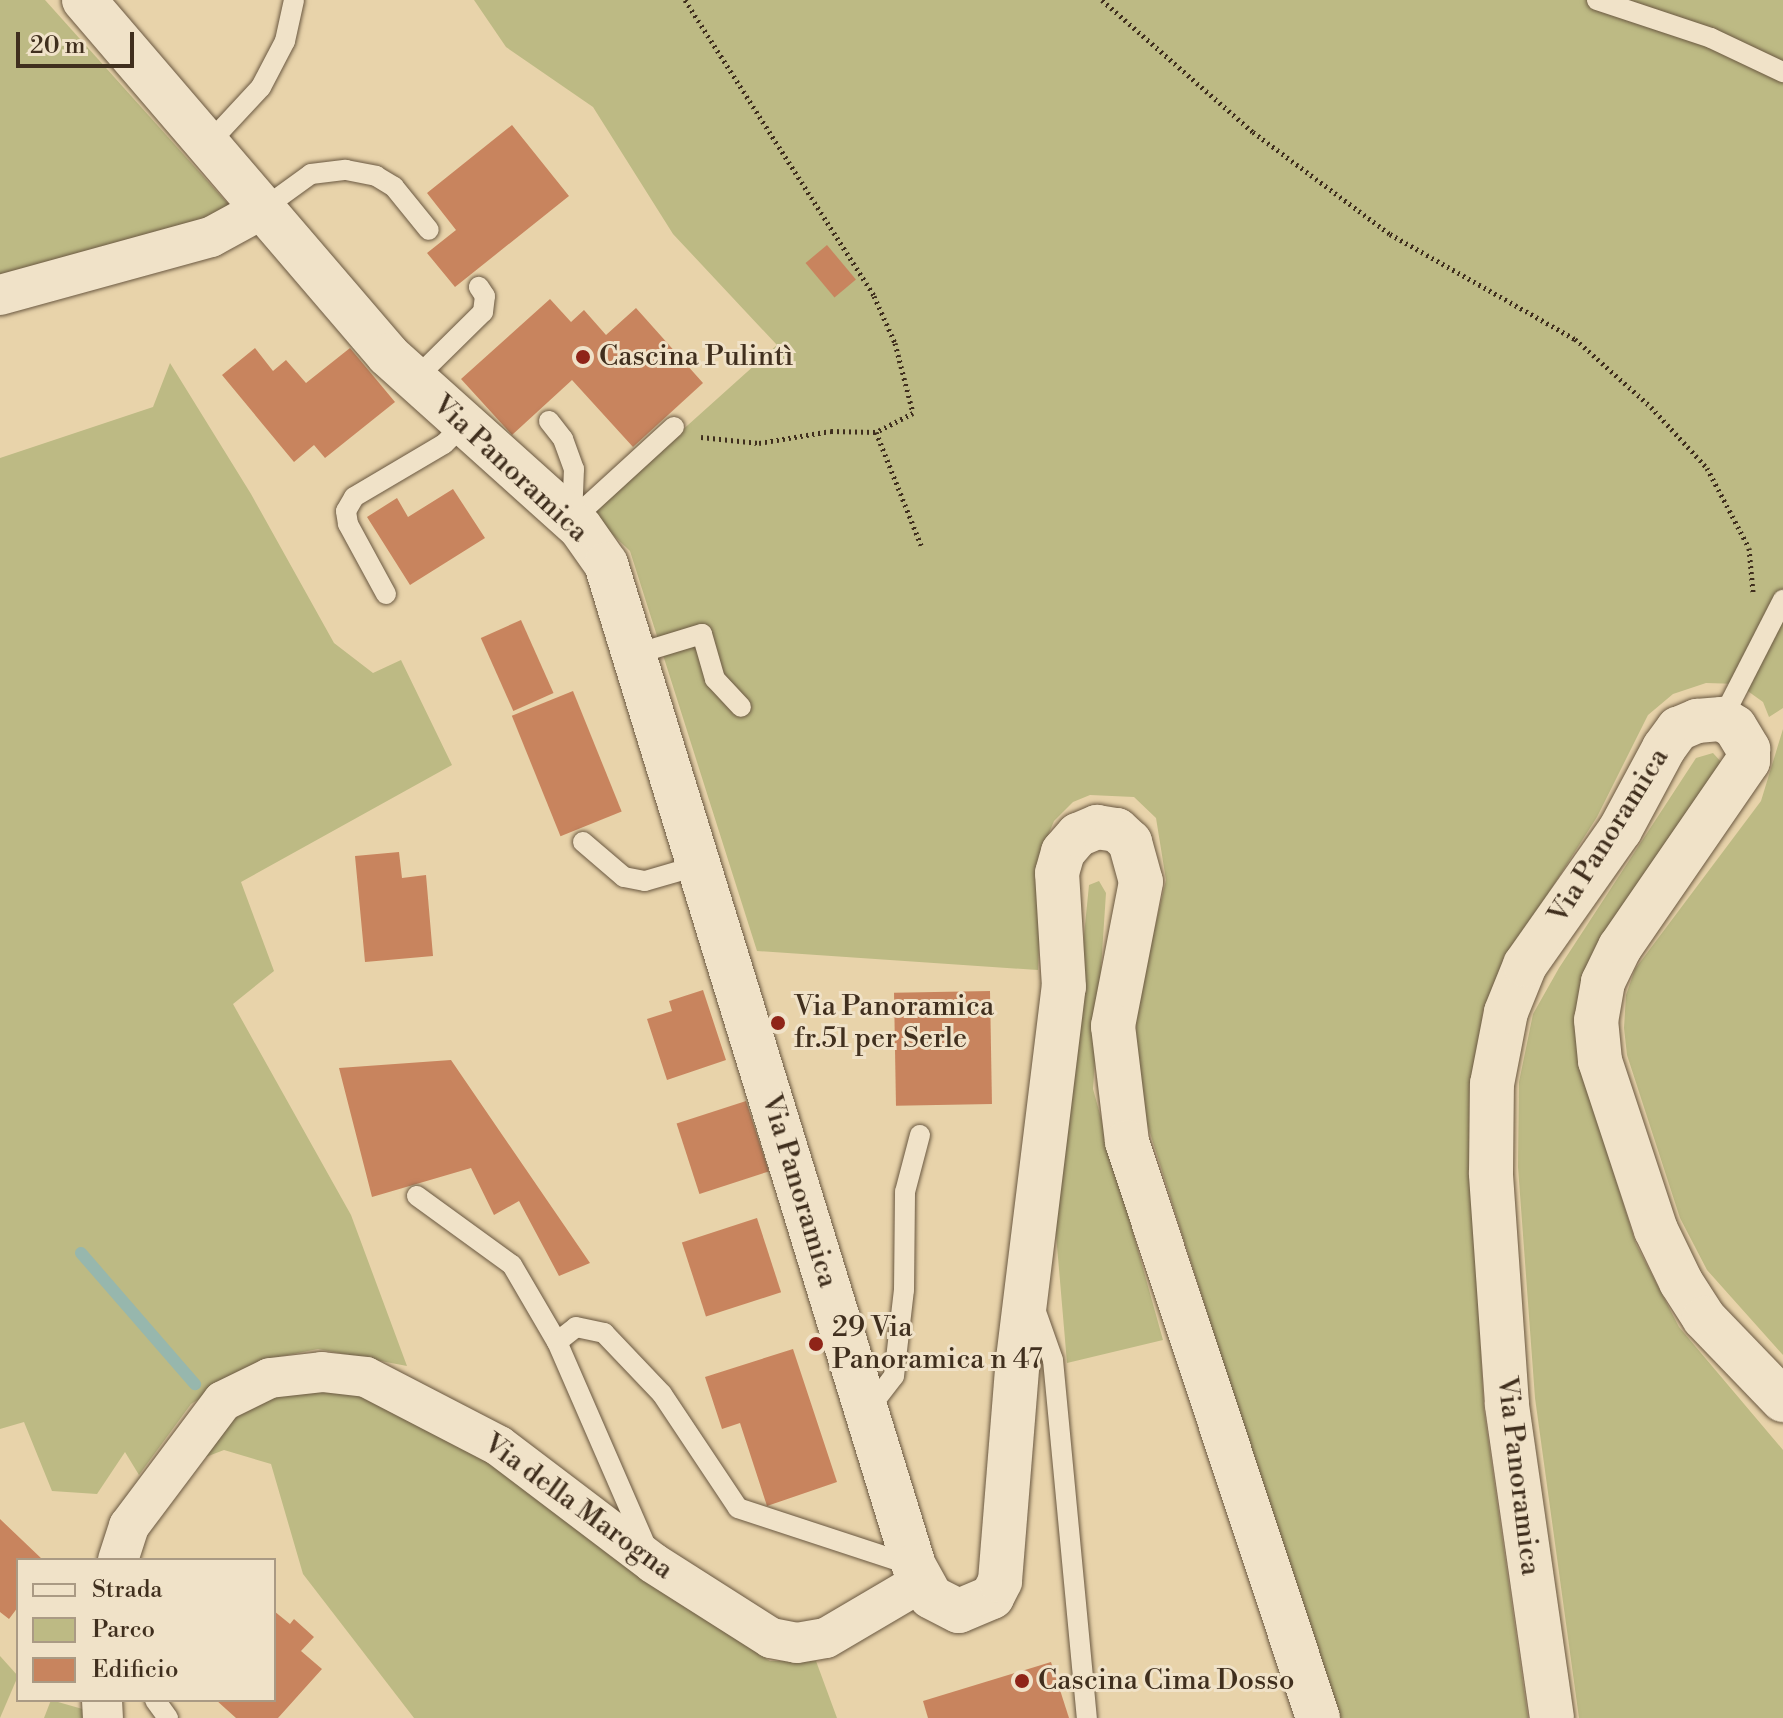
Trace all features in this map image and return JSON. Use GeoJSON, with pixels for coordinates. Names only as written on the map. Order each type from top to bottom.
{"type":"FeatureCollection","features":[{"type":"Feature","properties":{"kind":"street","name":"Via Panoramica"},"geometry":{"type":"LineString","coordinates":[[84,0],[414,380],[572,520],[606,564],[918,1574]]}},
{"type":"Feature","properties":{"kind":"street"},"geometry":{"type":"LineString","coordinates":[[0,295],[211,237],[264,208]]}},
{"type":"Feature","properties":{"kind":"street","name":"Via Panoramica"},"geometry":{"type":"LineString","coordinates":[[1552,1718],[1507,1404],[1491,1173],[1492,1084],[1506,1012],[1525,965],[1620,830],[1678,729],[1722,719]]}},
{"type":"Feature","properties":{"kind":"street"},"geometry":{"type":"LineString","coordinates":[[1722,719],[1743,738],[1748,761],[1620,947],[1603,982],[1596,1020],[1605,1075],[1656,1230],[1681,1282],[1704,1318],[1783,1400]]}},
{"type":"Feature","properties":{"kind":"street"},"geometry":{"type":"LineString","coordinates":[[918,1574],[931,1597],[959,1611],[975,1608],[992,1597],[1000,1581],[1027,1287],[1064,987],[1057,873],[1063,852],[1078,835],[1097,827],[1117,830],[1130,842],[1141,882],[1113,1026],[1127,1142],[1318,1718]]}},
{"type":"Feature","properties":{"kind":"street","name":"Via della Marogna"},"geometry":{"type":"LineString","coordinates":[[119,1558],[129,1526],[223,1401],[270,1378],[322,1372],[366,1377],[499,1446],[653,1563],[771,1638],[797,1643],[826,1638],[918,1574]]}},
{"type":"Feature","properties":{"kind":"lane"},"geometry":{"type":"LineString","coordinates":[[209,143],[261,87],[285,41],[294,0]]}},
{"type":"Feature","properties":{"kind":"lane"},"geometry":{"type":"LineString","coordinates":[[1597,0],[1711,38],[1783,72]]}},
{"type":"Feature","properties":{"kind":"lane"},"geometry":{"type":"LineString","coordinates":[[264,208],[311,174],[346,170],[376,176],[394,187],[429,230]]}},
{"type":"Feature","properties":{"kind":"lane"},"geometry":{"type":"LineString","coordinates":[[414,380],[483,312],[485,296],[479,287]]}},
{"type":"Feature","properties":{"kind":"lane"},"geometry":{"type":"LineString","coordinates":[[549,421],[563,439],[574,469],[572,520]]}},
{"type":"Feature","properties":{"kind":"lane"},"geometry":{"type":"LineString","coordinates":[[386,594],[348,524],[346,511],[354,497],[444,444],[463,425]]}},
{"type":"Feature","properties":{"kind":"lane"},"geometry":{"type":"LineString","coordinates":[[572,520],[674,427]]}},
{"type":"Feature","properties":{"kind":"lane"},"geometry":{"type":"LineString","coordinates":[[1722,719],[1783,600]]}},
{"type":"Feature","properties":{"kind":"lane"},"geometry":{"type":"LineString","coordinates":[[636,654],[702,634],[715,679],[741,707]]}},
{"type":"Feature","properties":{"kind":"lane"},"geometry":{"type":"LineString","coordinates":[[583,842],[624,877],[645,881],[700,865]]}},
{"type":"Feature","properties":{"kind":"lane"},"geometry":{"type":"LineString","coordinates":[[867,1411],[894,1376],[904,1290],[905,1192],[920,1135]]}},
{"type":"Feature","properties":{"kind":"lane"},"geometry":{"type":"LineString","coordinates":[[417,1196],[512,1265],[557,1342],[653,1563]]}},
{"type":"Feature","properties":{"kind":"lane"},"geometry":{"type":"LineString","coordinates":[[1027,1287],[1053,1360],[1087,1718]]}},
{"type":"Feature","properties":{"kind":"lane"},"geometry":{"type":"LineString","coordinates":[[557,1342],[576,1327],[604,1333],[662,1394],[738,1508],[918,1574]]}},
{"type":"Feature","properties":{"kind":"path"},"geometry":{"type":"LineString","coordinates":[[674,427],[737,443],[831,431],[876,432],[913,413],[895,343],[874,296],[685,0]]}},
{"type":"Feature","properties":{"kind":"path"},"geometry":{"type":"LineString","coordinates":[[1102,0],[1253,132],[1352,206],[1390,234],[1575,339],[1651,407],[1707,468],[1749,548],[1753,592],[1772,623]]}},
{"type":"Feature","properties":{"kind":"path"},"geometry":{"type":"LineString","coordinates":[[876,432],[921,545]]}},
{"type":"Feature","properties":{"kind":"green space"},"geometry":{"type":"Polygon","coordinates":[[[0,0],[45,0],[229,205],[186,229],[0,282],[0,0]]]}},
{"type":"Feature","properties":{"kind":"green space"},"geometry":{"type":"Polygon","coordinates":[[[474,0],[1783,0],[1783,708],[1769,717],[1763,702],[1738,684],[1706,683],[1673,694],[1648,715],[1597,817],[1502,966],[1483,1011],[1473,1088],[1471,1174],[1484,1410],[1528,1718],[1336,1718],[1137,1092],[1136,1008],[1166,880],[1156,818],[1134,797],[1090,795],[1073,802],[1054,821],[1043,847],[1038,970],[757,951],[630,551],[590,513],[777,345],[673,234],[593,107],[506,47],[474,0]]]}},
{"type":"Feature","properties":{"kind":"green space"},"geometry":{"type":"Polygon","coordinates":[[[170,363],[251,494],[334,643],[373,673],[401,660],[452,765],[241,882],[274,971],[233,1004],[351,1215],[407,1366],[318,1349],[263,1360],[191,1404],[139,1475],[125,1452],[97,1494],[52,1491],[24,1422],[0,1429],[0,458],[153,407],[170,363]]]}},
{"type":"Feature","properties":{"kind":"green space"},"geometry":{"type":"Polygon","coordinates":[[[1783,729],[1783,1355],[1707,1270],[1680,1218],[1627,1055],[1624,1028],[1626,995],[1635,969],[1761,801],[1783,729]]]}},
{"type":"Feature","properties":{"kind":"green space"},"geometry":{"type":"Polygon","coordinates":[[[1713,753],[1722,763],[1589,970],[1574,1015],[1580,1066],[1636,1244],[1679,1327],[1783,1450],[1783,1718],[1579,1718],[1535,1398],[1518,1167],[1519,1082],[1533,1014],[1559,968],[1696,758],[1713,753]]]}},
{"type":"Feature","properties":{"kind":"green space"},"geometry":{"type":"Polygon","coordinates":[[[1099,881],[1106,893],[1093,1089],[1163,1340],[1067,1363],[1056,1234],[1059,1187],[1089,885],[1099,881]]]}},
{"type":"Feature","properties":{"kind":"green space"},"geometry":{"type":"Polygon","coordinates":[[[350,1388],[525,1480],[655,1588],[770,1661],[816,1661],[837,1718],[414,1718],[303,1574],[271,1464],[224,1450],[198,1460],[238,1411],[260,1396],[350,1388]]]}},
{"type":"Feature","properties":{"kind":"green space"},"geometry":{"type":"Polygon","coordinates":[[[0,1656],[16,1674],[16,1681],[0,1718],[0,1656]]]}},
{"type":"Feature","properties":{"kind":"green space"},"geometry":{"type":"Polygon","coordinates":[[[50,1702],[58,1702],[86,1710],[87,1718],[44,1718],[50,1702]]]}},
{"type":"Feature","properties":{"kind":"building"},"geometry":{"type":"Polygon","coordinates":[[[512,125],[569,196],[455,287],[427,253],[456,230],[427,193],[512,125]]]}},
{"type":"Feature","properties":{"kind":"building"},"geometry":{"type":"Polygon","coordinates":[[[827,245],[856,279],[834,297],[806,263],[827,245]]]}},
{"type":"Feature","properties":{"kind":"building","name":"Cascina Pulintì"},"geometry":{"type":"Polygon","coordinates":[[[550,299],[571,322],[584,310],[606,335],[636,308],[703,383],[633,447],[572,380],[512,435],[461,379],[550,299]]]}},
{"type":"Feature","properties":{"kind":"building"},"geometry":{"type":"Polygon","coordinates":[[[255,348],[273,371],[286,360],[306,383],[350,348],[395,402],[325,458],[314,445],[294,462],[222,375],[255,348]]]}},
{"type":"Feature","properties":{"kind":"building"},"geometry":{"type":"Polygon","coordinates":[[[453,489],[485,538],[410,585],[367,517],[397,498],[408,517],[453,489]]]}},
{"type":"Feature","properties":{"kind":"building"},"geometry":{"type":"Polygon","coordinates":[[[521,620],[554,693],[513,711],[481,638],[521,620]]]}},
{"type":"Feature","properties":{"kind":"building"},"geometry":{"type":"Polygon","coordinates":[[[573,691],[622,812],[561,836],[512,716],[573,691]]]}},
{"type":"Feature","properties":{"kind":"building"},"geometry":{"type":"Polygon","coordinates":[[[399,852],[402,878],[426,875],[433,956],[365,962],[355,856],[399,852]]]}},
{"type":"Feature","properties":{"kind":"building"},"geometry":{"type":"Polygon","coordinates":[[[703,990],[726,1060],[667,1080],[647,1019],[672,1011],[669,1001],[703,990]]]}},
{"type":"Feature","properties":{"kind":"building"},"geometry":{"type":"Polygon","coordinates":[[[990,991],[992,1104],[896,1106],[894,993],[990,991]]]}},
{"type":"Feature","properties":{"kind":"building"},"geometry":{"type":"Polygon","coordinates":[[[451,1060],[590,1263],[559,1276],[519,1201],[494,1215],[471,1168],[372,1197],[339,1068],[451,1060]]]}},
{"type":"Feature","properties":{"kind":"building"},"geometry":{"type":"Polygon","coordinates":[[[746,1101],[769,1171],[699,1194],[677,1124],[746,1101]]]}},
{"type":"Feature","properties":{"kind":"building"},"geometry":{"type":"Polygon","coordinates":[[[757,1218],[781,1292],[706,1317],[682,1242],[757,1218]]]}},
{"type":"Feature","properties":{"kind":"building"},"geometry":{"type":"Polygon","coordinates":[[[793,1349],[837,1482],[767,1506],[740,1423],[722,1429],[705,1377],[793,1349]]]}},
{"type":"Feature","properties":{"kind":"building"},"geometry":{"type":"Polygon","coordinates":[[[0,1519],[41,1558],[16,1558],[16,1610],[9,1619],[0,1612],[0,1519]]]}},
{"type":"Feature","properties":{"kind":"building"},"geometry":{"type":"Polygon","coordinates":[[[276,1613],[290,1624],[294,1619],[314,1637],[301,1651],[322,1669],[278,1718],[236,1718],[218,1702],[276,1702],[276,1613]]]}},
{"type":"Feature","properties":{"kind":"building","name":"Cascina Cima Dosso"},"geometry":{"type":"Polygon","coordinates":[[[1051,1662],[1069,1718],[928,1718],[923,1701],[1051,1662]]]}},
{"type":"Feature","properties":{"kind":"waterway"},"geometry":{"type":"LineString","coordinates":[[81,1253],[195,1384]]}},
{"type":"Feature","properties":{"kind":"place","name":"Cascina Pulintì"},"geometry":{"type":"Point","coordinates":[583,357]}},
{"type":"Feature","properties":{"kind":"place","name":"Via Panoramica fr.51 per Serle"},"geometry":{"type":"Point","coordinates":[778,1023]}},
{"type":"Feature","properties":{"kind":"place","name":"29 Via Panoramica n 47"},"geometry":{"type":"Point","coordinates":[816,1344]}},
{"type":"Feature","properties":{"kind":"place","name":"Cascina Cima Dosso"},"geometry":{"type":"Point","coordinates":[1022,1681]}}]}
